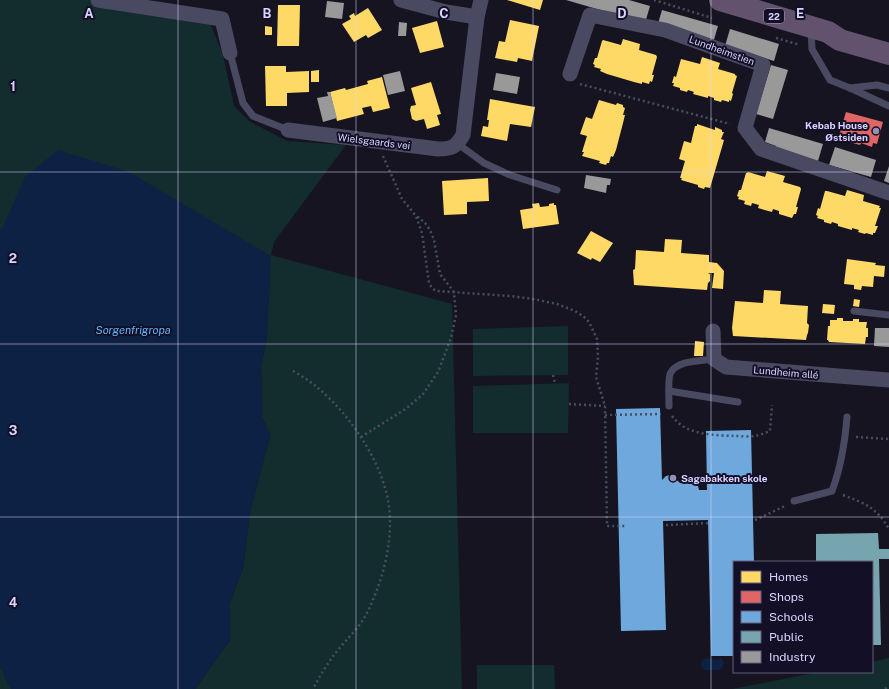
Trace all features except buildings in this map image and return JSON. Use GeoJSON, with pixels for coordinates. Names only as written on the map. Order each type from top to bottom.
{"type":"FeatureCollection","features":[{"type":"Feature","properties":{"kind":"highway","name":"22"},"geometry":{"type":"LineString","coordinates":[[720,0],[820,30],[840,40],[889,54]]}},
{"type":"Feature","properties":{"kind":"highway","name":"22"},"geometry":{"type":"LineString","coordinates":[[820,30],[842,31],[889,41]]}},
{"type":"Feature","properties":{"kind":"street"},"geometry":{"type":"LineString","coordinates":[[98,0],[222,19],[230,53]]}},
{"type":"Feature","properties":{"kind":"street"},"geometry":{"type":"LineString","coordinates":[[401,0],[446,12],[477,17]]}},
{"type":"Feature","properties":{"kind":"street"},"geometry":{"type":"LineString","coordinates":[[458,144],[463,135],[477,17],[481,0]]}},
{"type":"Feature","properties":{"kind":"street","name":"Lundheimstien"},"geometry":{"type":"LineString","coordinates":[[570,74],[590,15],[665,30],[763,65],[746,128]]}},
{"type":"Feature","properties":{"kind":"street"},"geometry":{"type":"LineString","coordinates":[[746,128],[761,148],[889,193]]}},
{"type":"Feature","properties":{"kind":"street","name":"Wielsgaards vei"},"geometry":{"type":"LineString","coordinates":[[288,130],[438,149],[448,149],[458,144]]}},
{"type":"Feature","properties":{"kind":"street"},"geometry":{"type":"LineString","coordinates":[[714,331],[714,359]]}},
{"type":"Feature","properties":{"kind":"street","name":"Lundheim allé"},"geometry":{"type":"LineString","coordinates":[[714,359],[726,367],[889,380]]}},
{"type":"Feature","properties":{"kind":"lane"},"geometry":{"type":"LineString","coordinates":[[820,30],[812,49],[830,80],[889,106]]}},
{"type":"Feature","properties":{"kind":"lane"},"geometry":{"type":"LineString","coordinates":[[230,53],[243,103],[253,116],[288,130]]}},
{"type":"Feature","properties":{"kind":"lane"},"geometry":{"type":"LineString","coordinates":[[850,88],[877,85],[889,88]]}},
{"type":"Feature","properties":{"kind":"lane"},"geometry":{"type":"LineString","coordinates":[[458,144],[484,163],[510,175],[557,190]]}},
{"type":"Feature","properties":{"kind":"lane"},"geometry":{"type":"LineString","coordinates":[[854,311],[889,315]]}},
{"type":"Feature","properties":{"kind":"lane"},"geometry":{"type":"LineString","coordinates":[[670,410],[670,374],[676,366],[690,362],[714,359]]}},
{"type":"Feature","properties":{"kind":"lane"},"geometry":{"type":"LineString","coordinates":[[669,391],[738,402]]}},
{"type":"Feature","properties":{"kind":"lane"},"geometry":{"type":"LineString","coordinates":[[794,501],[832,491],[839,473],[846,436],[847,417]]}},
{"type":"Feature","properties":{"kind":"path"},"geometry":{"type":"LineString","coordinates":[[570,74],[566,81],[746,128]]}},
{"type":"Feature","properties":{"kind":"path"},"geometry":{"type":"LineString","coordinates":[[361,438],[407,408],[423,394],[438,372],[451,338],[456,315],[454,292],[440,274],[434,240],[430,230],[425,223],[409,208],[399,193],[376,141]]}},
{"type":"Feature","properties":{"kind":"path"},"geometry":{"type":"LineString","coordinates":[[416,216],[422,233],[429,283],[432,288],[436,290],[454,292],[510,296],[557,304],[575,311],[589,322],[597,339],[598,357],[596,377],[605,406],[607,526],[625,526]]}},
{"type":"Feature","properties":{"kind":"path"},"geometry":{"type":"LineString","coordinates":[[293,371],[317,387],[351,422],[382,478],[388,500],[388,545],[384,568],[375,595],[365,616],[332,657],[313,689]]}},
{"type":"Feature","properties":{"kind":"path"},"geometry":{"type":"LineString","coordinates":[[553,375],[555,384]]}},
{"type":"Feature","properties":{"kind":"path"},"geometry":{"type":"LineString","coordinates":[[569,404],[605,406]]}},
{"type":"Feature","properties":{"kind":"path"},"geometry":{"type":"LineString","coordinates":[[605,415],[670,410],[674,420],[695,432],[708,435],[754,437],[770,431],[772,405]]}},
{"type":"Feature","properties":{"kind":"path"},"geometry":{"type":"LineString","coordinates":[[846,436],[889,439]]}},
{"type":"Feature","properties":{"kind":"path"},"geometry":{"type":"LineString","coordinates":[[832,491],[870,506],[882,517],[889,529]]}},
{"type":"Feature","properties":{"kind":"path"},"geometry":{"type":"LineString","coordinates":[[755,520],[794,501]]}},
{"type":"Feature","properties":{"kind":"path"},"geometry":{"type":"LineString","coordinates":[[666,524],[711,523]]}},
{"type":"Feature","properties":{"kind":"path"},"geometry":{"type":"LineString","coordinates":[[885,689],[889,686]]}},
{"type":"Feature","properties":{"kind":"green space"},"geometry":{"type":"Polygon","coordinates":[[[0,0],[89,0],[210,23],[223,55],[234,106],[249,121],[287,141],[346,145],[274,242],[271,255],[452,304],[462,689],[195,689],[230,640],[230,602],[243,568],[250,512],[270,435],[262,417],[261,366],[267,337],[0,229],[0,0]]]}},
{"type":"Feature","properties":{"kind":"green space"},"geometry":{"type":"Polygon","coordinates":[[[568,326],[568,375],[473,376],[473,329],[568,326]]]}},
{"type":"Feature","properties":{"kind":"green space"},"geometry":{"type":"Polygon","coordinates":[[[569,383],[568,433],[473,433],[473,386],[569,383]]]}},
{"type":"Feature","properties":{"kind":"green space"},"geometry":{"type":"Polygon","coordinates":[[[889,658],[889,689],[732,689],[814,673],[873,673],[873,662],[889,658]]]}},
{"type":"Feature","properties":{"kind":"green space"},"geometry":{"type":"Polygon","coordinates":[[[477,665],[554,665],[555,689],[477,689],[477,665]]]}},
{"type":"Feature","properties":{"kind":"green space"},"geometry":{"type":"Polygon","coordinates":[[[0,666],[8,684],[12,689],[0,689],[0,666]]]}},
{"type":"Feature","properties":{"kind":"water","name":"Sorgenfrigropa"},"geometry":{"type":"Polygon","coordinates":[[[58,150],[129,172],[271,256],[267,337],[261,366],[262,417],[270,435],[250,512],[243,568],[230,602],[230,640],[195,689],[12,689],[8,684],[0,666],[0,229],[2,229],[25,177],[58,150]]]}},
{"type":"Feature","properties":{"kind":"water"},"geometry":{"type":"Polygon","coordinates":[[[706,658],[716,660],[722,658],[724,663],[722,668],[719,670],[704,670],[701,666],[702,661],[706,658]]]}},
{"type":"Feature","properties":{"kind":"place","name":"Kebab House Østsiden"},"geometry":{"type":"Point","coordinates":[876,131]}},
{"type":"Feature","properties":{"kind":"place","name":"Sagabakken skole"},"geometry":{"type":"Point","coordinates":[673,478]}}]}
